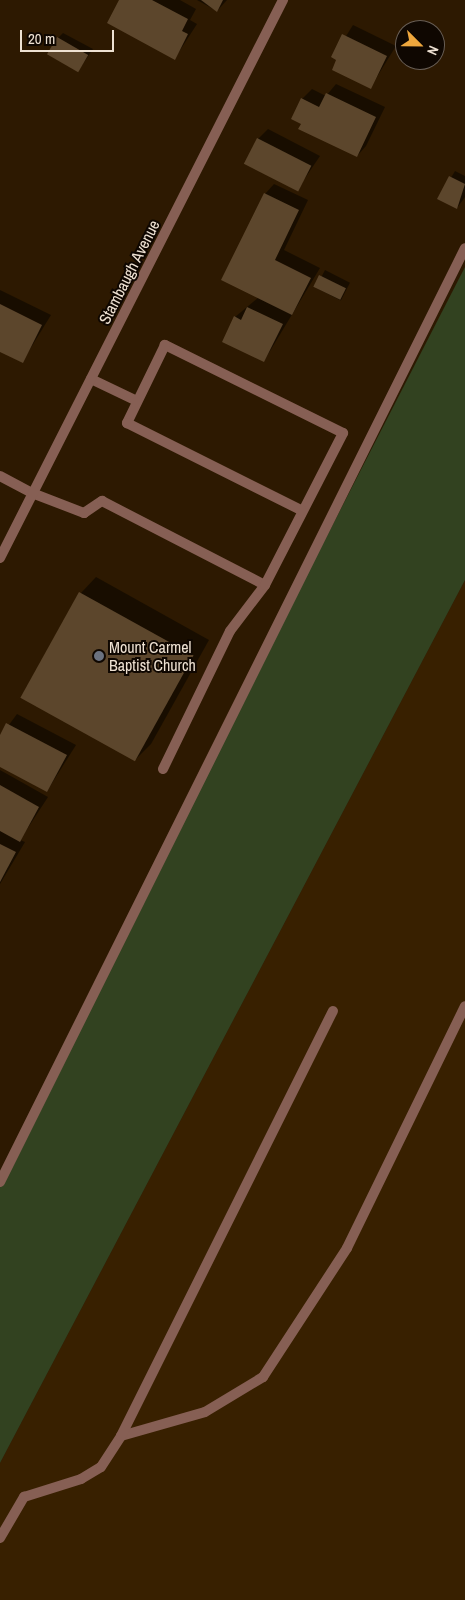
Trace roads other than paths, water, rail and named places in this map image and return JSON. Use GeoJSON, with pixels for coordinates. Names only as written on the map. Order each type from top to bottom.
{"type":"FeatureCollection","features":[{"type":"Feature","properties":{"kind":"street","name":"Stambaugh Avenue"},"geometry":{"type":"LineString","coordinates":[[0,558],[283,0]]}},
{"type":"Feature","properties":{"kind":"street"},"geometry":{"type":"LineString","coordinates":[[0,1182],[465,248]]}},
{"type":"Feature","properties":{"kind":"street"},"geometry":{"type":"LineString","coordinates":[[162,769],[230,631],[265,585],[301,510],[343,433],[165,345],[127,423],[301,510]]}},
{"type":"Feature","properties":{"kind":"street"},"geometry":{"type":"LineString","coordinates":[[91,379],[137,401]]}},
{"type":"Feature","properties":{"kind":"street"},"geometry":{"type":"LineString","coordinates":[[0,476],[32,493],[84,514],[102,501],[265,585]]}},
{"type":"Feature","properties":{"kind":"street"},"geometry":{"type":"LineString","coordinates":[[121,1436],[205,1412],[263,1377],[347,1248],[465,1006]]}},
{"type":"Feature","properties":{"kind":"street"},"geometry":{"type":"LineString","coordinates":[[0,1538],[24,1497],[81,1479],[101,1467],[121,1436],[333,1011]]}},
{"type":"Feature","properties":{"kind":"place","name":"Mount Carmel Baptist Church"},"geometry":{"type":"Point","coordinates":[99,656]}}]}
